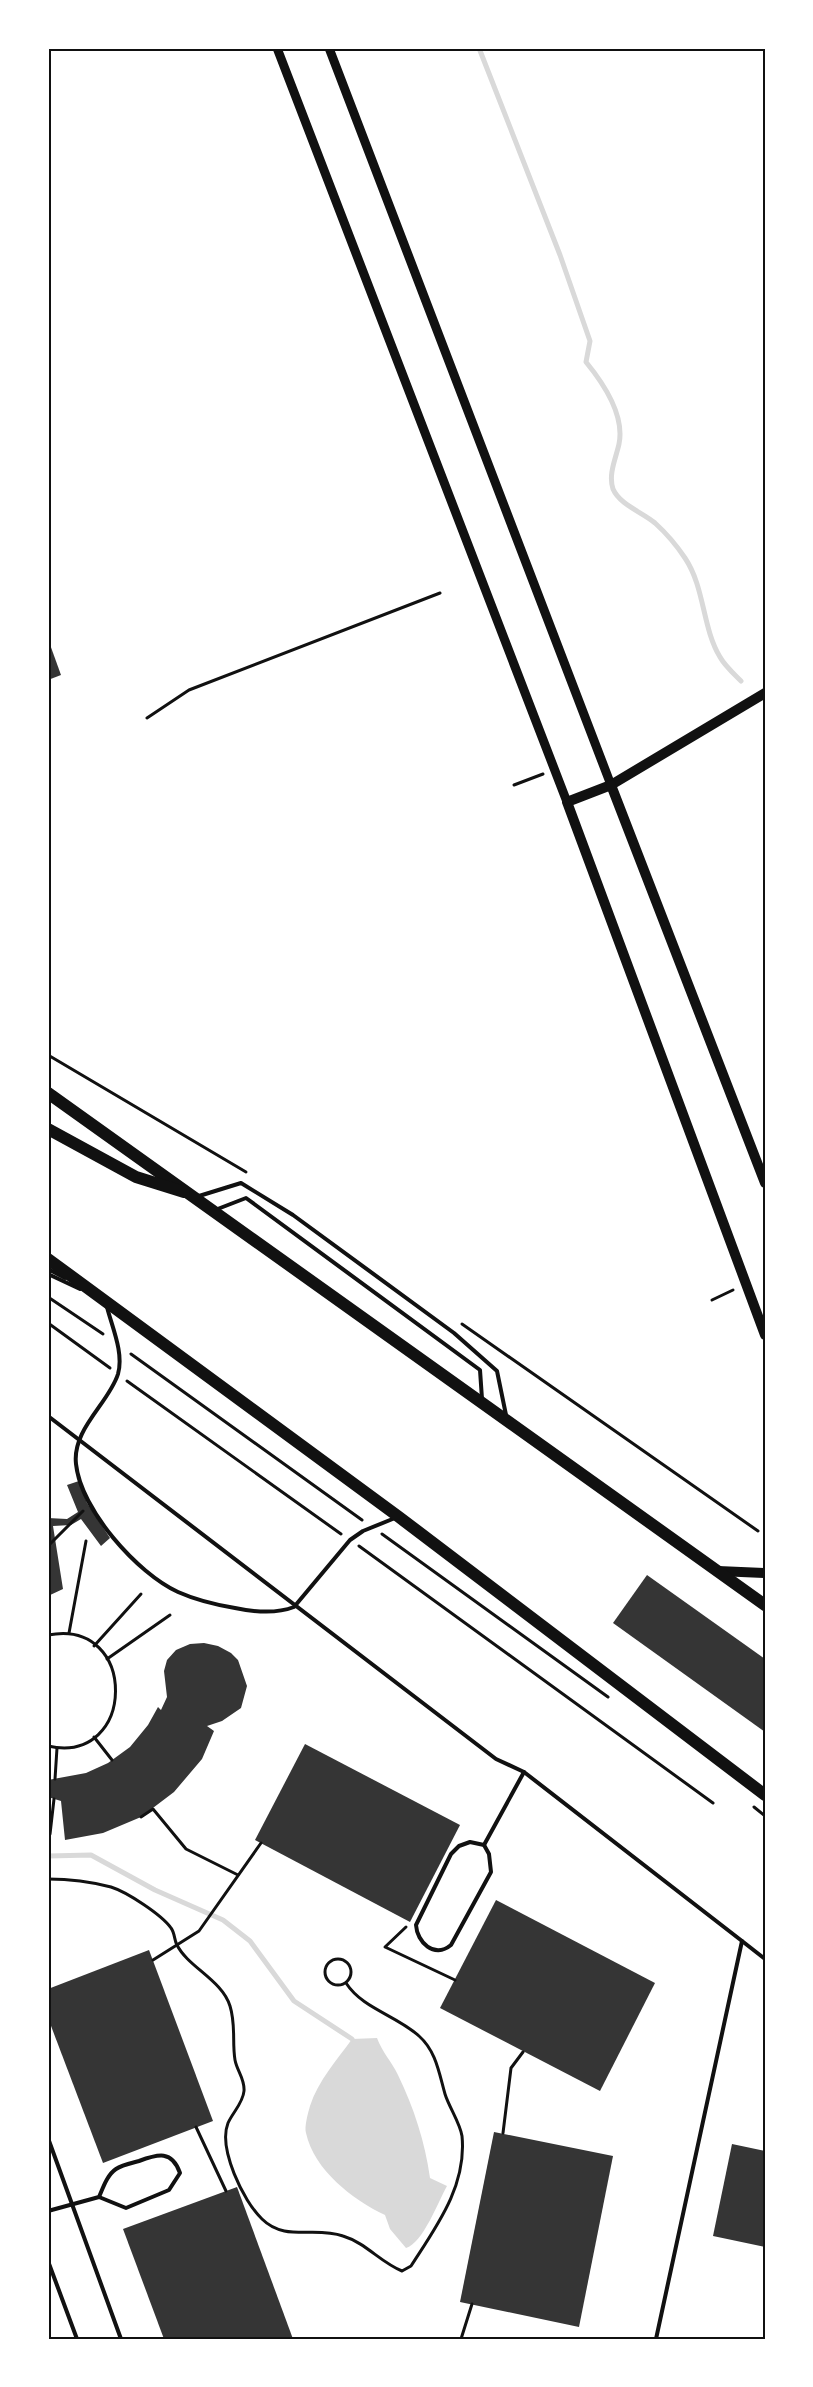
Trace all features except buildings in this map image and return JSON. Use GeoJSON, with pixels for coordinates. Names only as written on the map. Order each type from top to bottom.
{"type":"FeatureCollection","features":[{"type":"Feature","properties":{"kind":"main road"},"geometry":{"type":"LineString","coordinates":[[765,693],[611,785],[567,802],[765,1335]]}},
{"type":"Feature","properties":{"kind":"main road"},"geometry":{"type":"LineString","coordinates":[[611,785],[765,1183]]}},
{"type":"Feature","properties":{"kind":"main road"},"geometry":{"type":"LineString","coordinates":[[48,1093],[196,1196],[765,1605]]}},
{"type":"Feature","properties":{"kind":"main road"},"geometry":{"type":"LineString","coordinates":[[48,1129],[136,1177],[196,1196]]}},
{"type":"Feature","properties":{"kind":"main road"},"geometry":{"type":"LineString","coordinates":[[48,1259],[399,1517],[765,1795]]}},
{"type":"Feature","properties":{"kind":"main road"},"geometry":{"type":"LineString","coordinates":[[718,1571],[765,1573]]}},
{"type":"Feature","properties":{"kind":"street"},"geometry":{"type":"LineString","coordinates":[[277,48],[567,802]]}},
{"type":"Feature","properties":{"kind":"street"},"geometry":{"type":"LineString","coordinates":[[328,48],[611,785]]}},
{"type":"Feature","properties":{"kind":"lane"},"geometry":{"type":"LineString","coordinates":[[196,1196],[241,1183],[292,1215],[454,1333],[497,1371],[508,1422]]}},
{"type":"Feature","properties":{"kind":"lane"},"geometry":{"type":"LineString","coordinates":[[215,1210],[246,1198],[480,1370],[482,1402]]}},
{"type":"Feature","properties":{"kind":"lane"},"geometry":{"type":"LineString","coordinates":[[48,1269],[105,1301],[117,1344],[118,1374],[79,1442],[75,1462],[90,1503],[119,1544],[145,1570],[178,1592],[217,1605],[250,1611],[283,1611],[294,1607],[350,1540],[372,1527],[399,1517]]}},
{"type":"Feature","properties":{"kind":"lane"},"geometry":{"type":"LineString","coordinates":[[48,1274],[105,1301]]}},
{"type":"Feature","properties":{"kind":"lane"},"geometry":{"type":"LineString","coordinates":[[49,1418],[496,1759],[524,1772],[765,1959]]}},
{"type":"Feature","properties":{"kind":"lane"},"geometry":{"type":"LineString","coordinates":[[484,1845],[524,1772]]}},
{"type":"Feature","properties":{"kind":"lane"},"geometry":{"type":"LineString","coordinates":[[470,1842],[484,1845],[489,1854],[491,1872],[450,1945],[445,1949],[435,1950],[423,1945],[417,1936],[416,1925],[451,1854],[459,1846],[470,1842]]}},
{"type":"Feature","properties":{"kind":"lane"},"geometry":{"type":"LineString","coordinates":[[657,2339],[742,1941]]}},
{"type":"Feature","properties":{"kind":"lane"},"geometry":{"type":"LineString","coordinates":[[48,2138],[121,2339]]}},
{"type":"Feature","properties":{"kind":"lane"},"geometry":{"type":"LineString","coordinates":[[48,2211],[99,2197],[126,2208],[169,2190],[180,2173],[176,2162],[168,2155],[159,2154],[116,2169],[109,2177],[99,2197]]}},
{"type":"Feature","properties":{"kind":"lane"},"geometry":{"type":"LineString","coordinates":[[48,2261],[77,2339]]}},
{"type":"Feature","properties":{"kind":"path"},"geometry":{"type":"LineString","coordinates":[[147,718],[189,690],[441,593]]}},
{"type":"Feature","properties":{"kind":"path"},"geometry":{"type":"LineString","coordinates":[[514,785],[554,770]]}},
{"type":"Feature","properties":{"kind":"path"},"geometry":{"type":"LineString","coordinates":[[48,1296],[615,1701]]}},
{"type":"Feature","properties":{"kind":"path"},"geometry":{"type":"LineString","coordinates":[[48,1323],[713,1803]]}},
{"type":"Feature","properties":{"kind":"path"},"geometry":{"type":"LineString","coordinates":[[48,1545],[90,1503]]}},
{"type":"Feature","properties":{"kind":"path"},"geometry":{"type":"LineString","coordinates":[[69,1634],[86,1541]]}},
{"type":"Feature","properties":{"kind":"path"},"geometry":{"type":"LineString","coordinates":[[94,1646],[141,1594]]}},
{"type":"Feature","properties":{"kind":"path"},"geometry":{"type":"LineString","coordinates":[[107,1659],[170,1615]]}},
{"type":"Feature","properties":{"kind":"path"},"geometry":{"type":"LineString","coordinates":[[48,1635],[69,1634],[86,1640],[107,1659],[112,1667],[117,1686],[115,1706],[108,1724],[94,1737],[76,1746],[57,1748],[48,1746]]}},
{"type":"Feature","properties":{"kind":"path"},"geometry":{"type":"LineString","coordinates":[[94,1737],[112,1760]]}},
{"type":"Feature","properties":{"kind":"path"},"geometry":{"type":"LineString","coordinates":[[55,1779],[57,1748]]}},
{"type":"Feature","properties":{"kind":"path"},"geometry":{"type":"LineString","coordinates":[[50,1834],[54,1799]]}},
{"type":"Feature","properties":{"kind":"path"},"geometry":{"type":"LineString","coordinates":[[746,1801],[765,1816]]}},
{"type":"Feature","properties":{"kind":"path"},"geometry":{"type":"LineString","coordinates":[[141,1817],[153,1809],[186,1849],[238,1875]]}},
{"type":"Feature","properties":{"kind":"path"},"geometry":{"type":"LineString","coordinates":[[153,1960],[199,1931],[261,1843]]}},
{"type":"Feature","properties":{"kind":"path"},"geometry":{"type":"LineString","coordinates":[[48,1879],[113,1888],[159,1915],[172,1929],[177,1946],[223,1993],[229,2003],[236,2030],[235,2063],[243,2079],[244,2090],[242,2100],[227,2125],[226,2138],[230,2161],[240,2187],[260,2217],[276,2230],[291,2233],[322,2231],[343,2235],[366,2246],[390,2266],[402,2271],[411,2266],[454,2194],[462,2162],[462,2134],[451,2113],[430,2048],[419,2036],[390,2016],[362,2002],[345,1983]]}},
{"type":"Feature","properties":{"kind":"path"},"geometry":{"type":"LineString","coordinates":[[410,1922],[385,1947],[455,1980]]}},
{"type":"Feature","properties":{"kind":"path"},"geometry":{"type":"LineString","coordinates":[[336,1959],[348,1963],[351,1976],[345,1983],[337,1986],[326,1979],[325,1971],[328,1963],[336,1959]]}},
{"type":"Feature","properties":{"kind":"path"},"geometry":{"type":"LineString","coordinates":[[503,2133],[511,2068],[523,2052]]}},
{"type":"Feature","properties":{"kind":"path"},"geometry":{"type":"LineString","coordinates":[[196,2127],[226,2191]]}},
{"type":"Feature","properties":{"kind":"path"},"geometry":{"type":"LineString","coordinates":[[461,2339],[472,2304]]}},
{"type":"Feature","properties":{"kind":"shaded area"},"geometry":{"type":"Polygon","coordinates":[[[377,2038],[398,2075],[414,2113],[430,2178],[447,2186],[430,2221],[412,2245],[406,2248],[390,2229],[385,2215],[360,2201],[326,2171],[310,2147],[306,2130],[306,2120],[313,2097],[328,2071],[352,2039],[377,2038]]]}},
{"type":"Feature","properties":{"kind":"waterway"},"geometry":{"type":"LineString","coordinates":[[479,48],[560,255],[590,341],[586,362],[600,380],[616,411],[620,433],[612,472],[613,489],[621,500],[659,527],[685,558],[692,570],[714,645],[724,664],[741,681]]}},
{"type":"Feature","properties":{"kind":"waterway"},"geometry":{"type":"LineString","coordinates":[[48,1856],[91,1855],[155,1890],[223,1920],[250,1941],[294,2001],[352,2039]]}}]}
